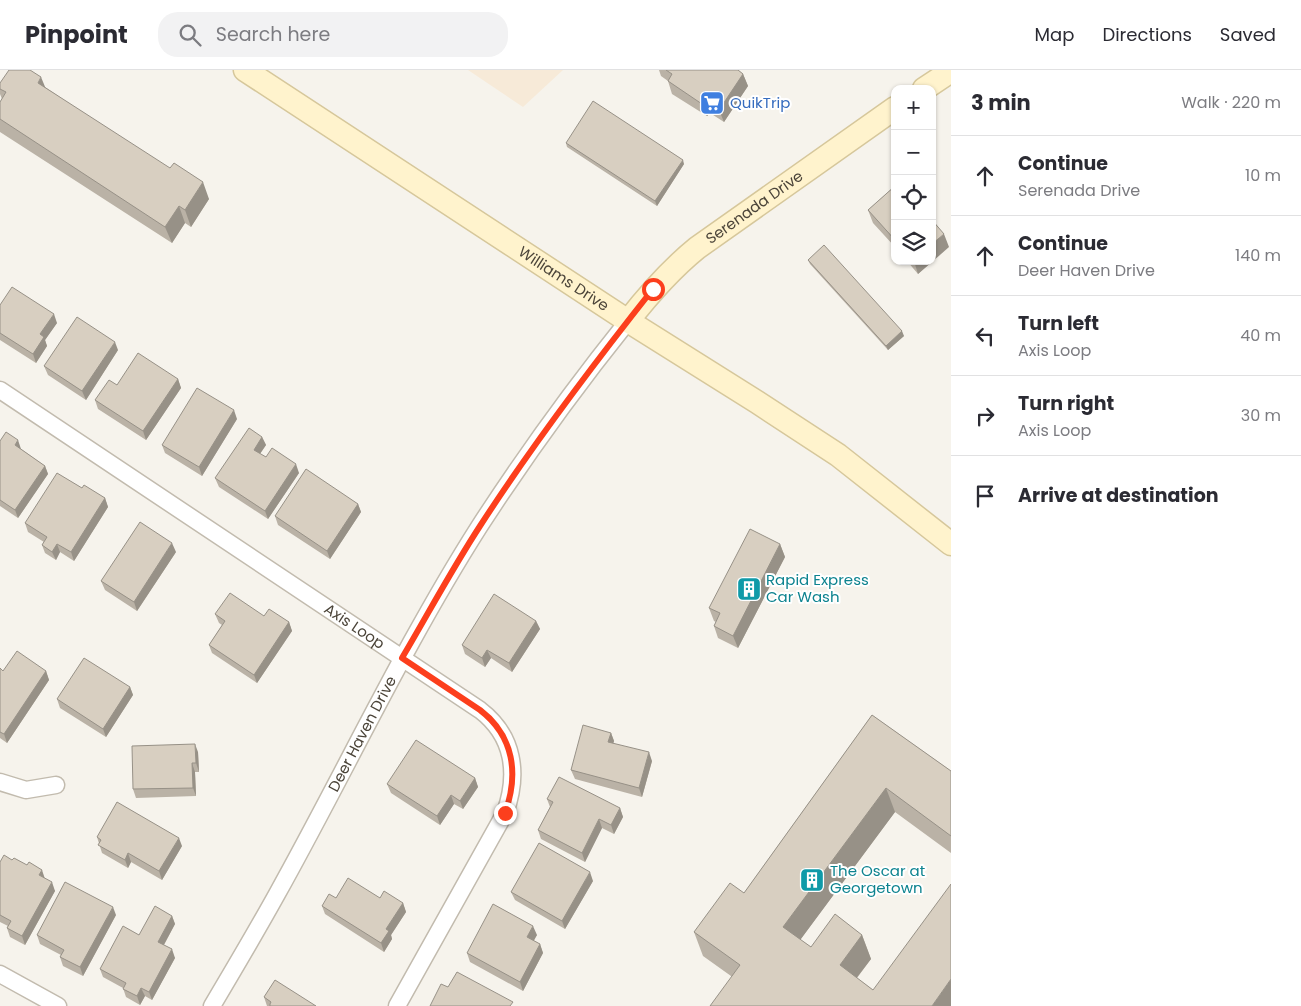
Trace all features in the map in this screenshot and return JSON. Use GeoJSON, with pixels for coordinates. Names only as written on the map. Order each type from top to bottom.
{"type":"FeatureCollection","features":[{"type":"Feature","properties":{"kind":"main road","name":"Williams Drive"},"geometry":{"type":"LineString","coordinates":[[245,70],[628,321],[838,455],[951,544]]}},
{"type":"Feature","properties":{"kind":"main road"},"geometry":{"type":"LineString","coordinates":[[930,85],[951,71]]}},
{"type":"Feature","properties":{"kind":"main road","name":"Serenada Drive"},"geometry":{"type":"LineString","coordinates":[[628,321],[653,289],[696,248],[891,111]]}},
{"type":"Feature","properties":{"kind":"street","name":"Deer Haven Drive"},"geometry":{"type":"LineString","coordinates":[[212,1006],[277,894],[402,658],[489,513],[530,451],[628,321]]}},
{"type":"Feature","properties":{"kind":"street","name":"Axis Loop"},"geometry":{"type":"LineString","coordinates":[[0,390],[491,718],[500,730],[509,747],[511,757],[512,784],[510,799],[505,813],[397,1006]]}},
{"type":"Feature","properties":{"kind":"street"},"geometry":{"type":"LineString","coordinates":[[0,782],[26,790],[56,785]]}},
{"type":"Feature","properties":{"kind":"street"},"geometry":{"type":"LineString","coordinates":[[0,974],[58,1006]]}},
{"type":"Feature","properties":{"kind":"shaded area"},"geometry":{"type":"Polygon","coordinates":[[[468,70],[563,70],[523,107],[468,70]]]}},
{"type":"Feature","properties":{"kind":"building"},"geometry":{"type":"Polygon","coordinates":[[[9,70],[30,70],[41,77],[38,83],[170,168],[174,163],[203,182],[185,210],[179,206],[165,227],[0,119],[0,102],[6,92],[0,89],[0,83],[9,70]]]}},
{"type":"Feature","properties":{"kind":"building","name":"QuikTrip"},"geometry":{"type":"Polygon","coordinates":[[[666,70],[738,70],[743,74],[719,110],[705,100],[702,104],[668,81],[672,74],[666,70]]]}},
{"type":"Feature","properties":{"kind":"building"},"geometry":{"type":"Polygon","coordinates":[[[593,101],[683,160],[655,201],[566,143],[593,101]]]}},
{"type":"Feature","properties":{"kind":"building"},"geometry":{"type":"Polygon","coordinates":[[[891,190],[891,236],[868,210],[891,190]]]}},
{"type":"Feature","properties":{"kind":"building"},"geometry":{"type":"Polygon","coordinates":[[[936,225],[944,234],[936,241],[936,225]]]}},
{"type":"Feature","properties":{"kind":"building"},"geometry":{"type":"Polygon","coordinates":[[[824,245],[902,331],[886,346],[808,260],[824,245]]]}},
{"type":"Feature","properties":{"kind":"building"},"geometry":{"type":"Polygon","coordinates":[[[12,287],[54,314],[40,334],[44,337],[33,354],[0,333],[0,305],[12,287]]]}},
{"type":"Feature","properties":{"kind":"building"},"geometry":{"type":"Polygon","coordinates":[[[77,317],[115,342],[82,391],[44,366],[77,317]]]}},
{"type":"Feature","properties":{"kind":"building"},"geometry":{"type":"Polygon","coordinates":[[[138,353],[178,379],[143,431],[95,400],[109,380],[117,385],[138,353]]]}},
{"type":"Feature","properties":{"kind":"building"},"geometry":{"type":"Polygon","coordinates":[[[197,388],[234,410],[199,467],[162,445],[197,388]]]}},
{"type":"Feature","properties":{"kind":"building"},"geometry":{"type":"Polygon","coordinates":[[[249,428],[262,437],[254,450],[266,457],[272,448],[296,464],[265,511],[215,478],[249,428]]]}},
{"type":"Feature","properties":{"kind":"building"},"geometry":{"type":"Polygon","coordinates":[[[6,432],[18,440],[15,445],[45,466],[15,510],[0,500],[0,441],[6,432]]]}},
{"type":"Feature","properties":{"kind":"building"},"geometry":{"type":"Polygon","coordinates":[[[306,469],[358,504],[327,551],[275,516],[306,469]]]}},
{"type":"Feature","properties":{"kind":"building"},"geometry":{"type":"Polygon","coordinates":[[[57,473],[82,488],[84,485],[105,498],[71,552],[57,544],[52,552],[42,545],[47,537],[25,523],[57,473]]]}},
{"type":"Feature","properties":{"kind":"building"},"geometry":{"type":"Polygon","coordinates":[[[140,522],[172,543],[134,602],[101,581],[140,522]]]}},
{"type":"Feature","properties":{"kind":"building","name":"Rapid Express Car Wash"},"geometry":{"type":"Polygon","coordinates":[[[750,529],[780,544],[733,636],[714,626],[720,613],[709,608],[750,529]]]}},
{"type":"Feature","properties":{"kind":"building"},"geometry":{"type":"Polygon","coordinates":[[[230,593],[264,616],[269,609],[289,622],[254,675],[209,645],[225,621],[215,614],[230,593]]]}},
{"type":"Feature","properties":{"kind":"building"},"geometry":{"type":"Polygon","coordinates":[[[494,594],[536,621],[509,663],[487,650],[482,658],[462,645],[494,594]]]}},
{"type":"Feature","properties":{"kind":"building"},"geometry":{"type":"Polygon","coordinates":[[[17,651],[46,671],[4,734],[0,732],[0,668],[3,671],[17,651]]]}},
{"type":"Feature","properties":{"kind":"building"},"geometry":{"type":"Polygon","coordinates":[[[84,658],[130,687],[103,729],[57,699],[84,658]]]}},
{"type":"Feature","properties":{"kind":"building"},"geometry":{"type":"Polygon","coordinates":[[[872,715],[951,771],[951,836],[886,788],[783,927],[811,947],[835,914],[862,935],[840,965],[873,990],[951,884],[951,979],[932,1006],[710,1006],[740,965],[694,932],[730,883],[744,893],[872,715]]]}},
{"type":"Feature","properties":{"kind":"building"},"geometry":{"type":"Polygon","coordinates":[[[583,725],[611,733],[608,742],[649,752],[639,788],[571,770],[583,725]]]}},
{"type":"Feature","properties":{"kind":"building"},"geometry":{"type":"Polygon","coordinates":[[[416,740],[475,778],[460,801],[451,795],[437,816],[387,784],[416,740]]]}},
{"type":"Feature","properties":{"kind":"building"},"geometry":{"type":"Polygon","coordinates":[[[195,744],[196,763],[192,763],[193,788],[133,789],[132,746],[195,744]]]}},
{"type":"Feature","properties":{"kind":"building"},"geometry":{"type":"Polygon","coordinates":[[[559,777],[620,808],[611,825],[599,819],[582,853],[538,830],[553,802],[547,799],[559,777]]]}},
{"type":"Feature","properties":{"kind":"building"},"geometry":{"type":"Polygon","coordinates":[[[117,802],[179,838],[159,871],[128,853],[125,860],[98,845],[101,840],[97,837],[117,802]]]}},
{"type":"Feature","properties":{"kind":"building"},"geometry":{"type":"Polygon","coordinates":[[[539,843],[590,872],[562,921],[511,892],[539,843]]]}},
{"type":"Feature","properties":{"kind":"building"},"geometry":{"type":"Polygon","coordinates":[[[4,855],[27,865],[29,862],[42,870],[39,875],[52,882],[22,936],[7,928],[11,921],[0,915],[0,862],[4,855]]]}},
{"type":"Feature","properties":{"kind":"building"},"geometry":{"type":"Polygon","coordinates":[[[348,878],[380,898],[384,891],[403,903],[386,929],[389,931],[381,943],[322,906],[329,894],[336,898],[348,878]]]}},
{"type":"Feature","properties":{"kind":"building"},"geometry":{"type":"Polygon","coordinates":[[[65,882],[113,907],[80,967],[60,957],[64,950],[37,935],[65,882]]]}},
{"type":"Feature","properties":{"kind":"building"},"geometry":{"type":"Polygon","coordinates":[[[493,904],[533,926],[527,937],[540,944],[520,982],[467,953],[493,904]]]}},
{"type":"Feature","properties":{"kind":"building"},"geometry":{"type":"Polygon","coordinates":[[[155,906],[172,916],[158,942],[172,949],[149,992],[141,988],[137,996],[123,989],[126,983],[100,969],[123,926],[139,935],[155,906]]]}},
{"type":"Feature","properties":{"kind":"building"},"geometry":{"type":"Polygon","coordinates":[[[457,972],[513,1002],[510,1006],[430,1006],[441,984],[448,987],[457,972]]]}},
{"type":"Feature","properties":{"kind":"building"},"geometry":{"type":"Polygon","coordinates":[[[275,980],[316,1006],[270,1006],[271,1002],[264,997],[275,980]]]}},
{"type":"Feature","properties":{"kind":"place","name":"QuikTrip"},"geometry":{"type":"Point","coordinates":[712,103]}},
{"type":"Feature","properties":{"kind":"place","name":"Rapid Express Car Wash"},"geometry":{"type":"Point","coordinates":[749,589]}},
{"type":"Feature","properties":{"kind":"place","name":"The Oscar at Georgetown"},"geometry":{"type":"Point","coordinates":[812,880]}},
{"type":"Feature","properties":{"kind":"route"},"geometry":{"type":"LineString","coordinates":[[505,813],[510,799],[512,784],[511,757],[509,747],[500,730],[491,718],[402,658],[479,527],[530,451],[596,361],[653,289]]}}]}
